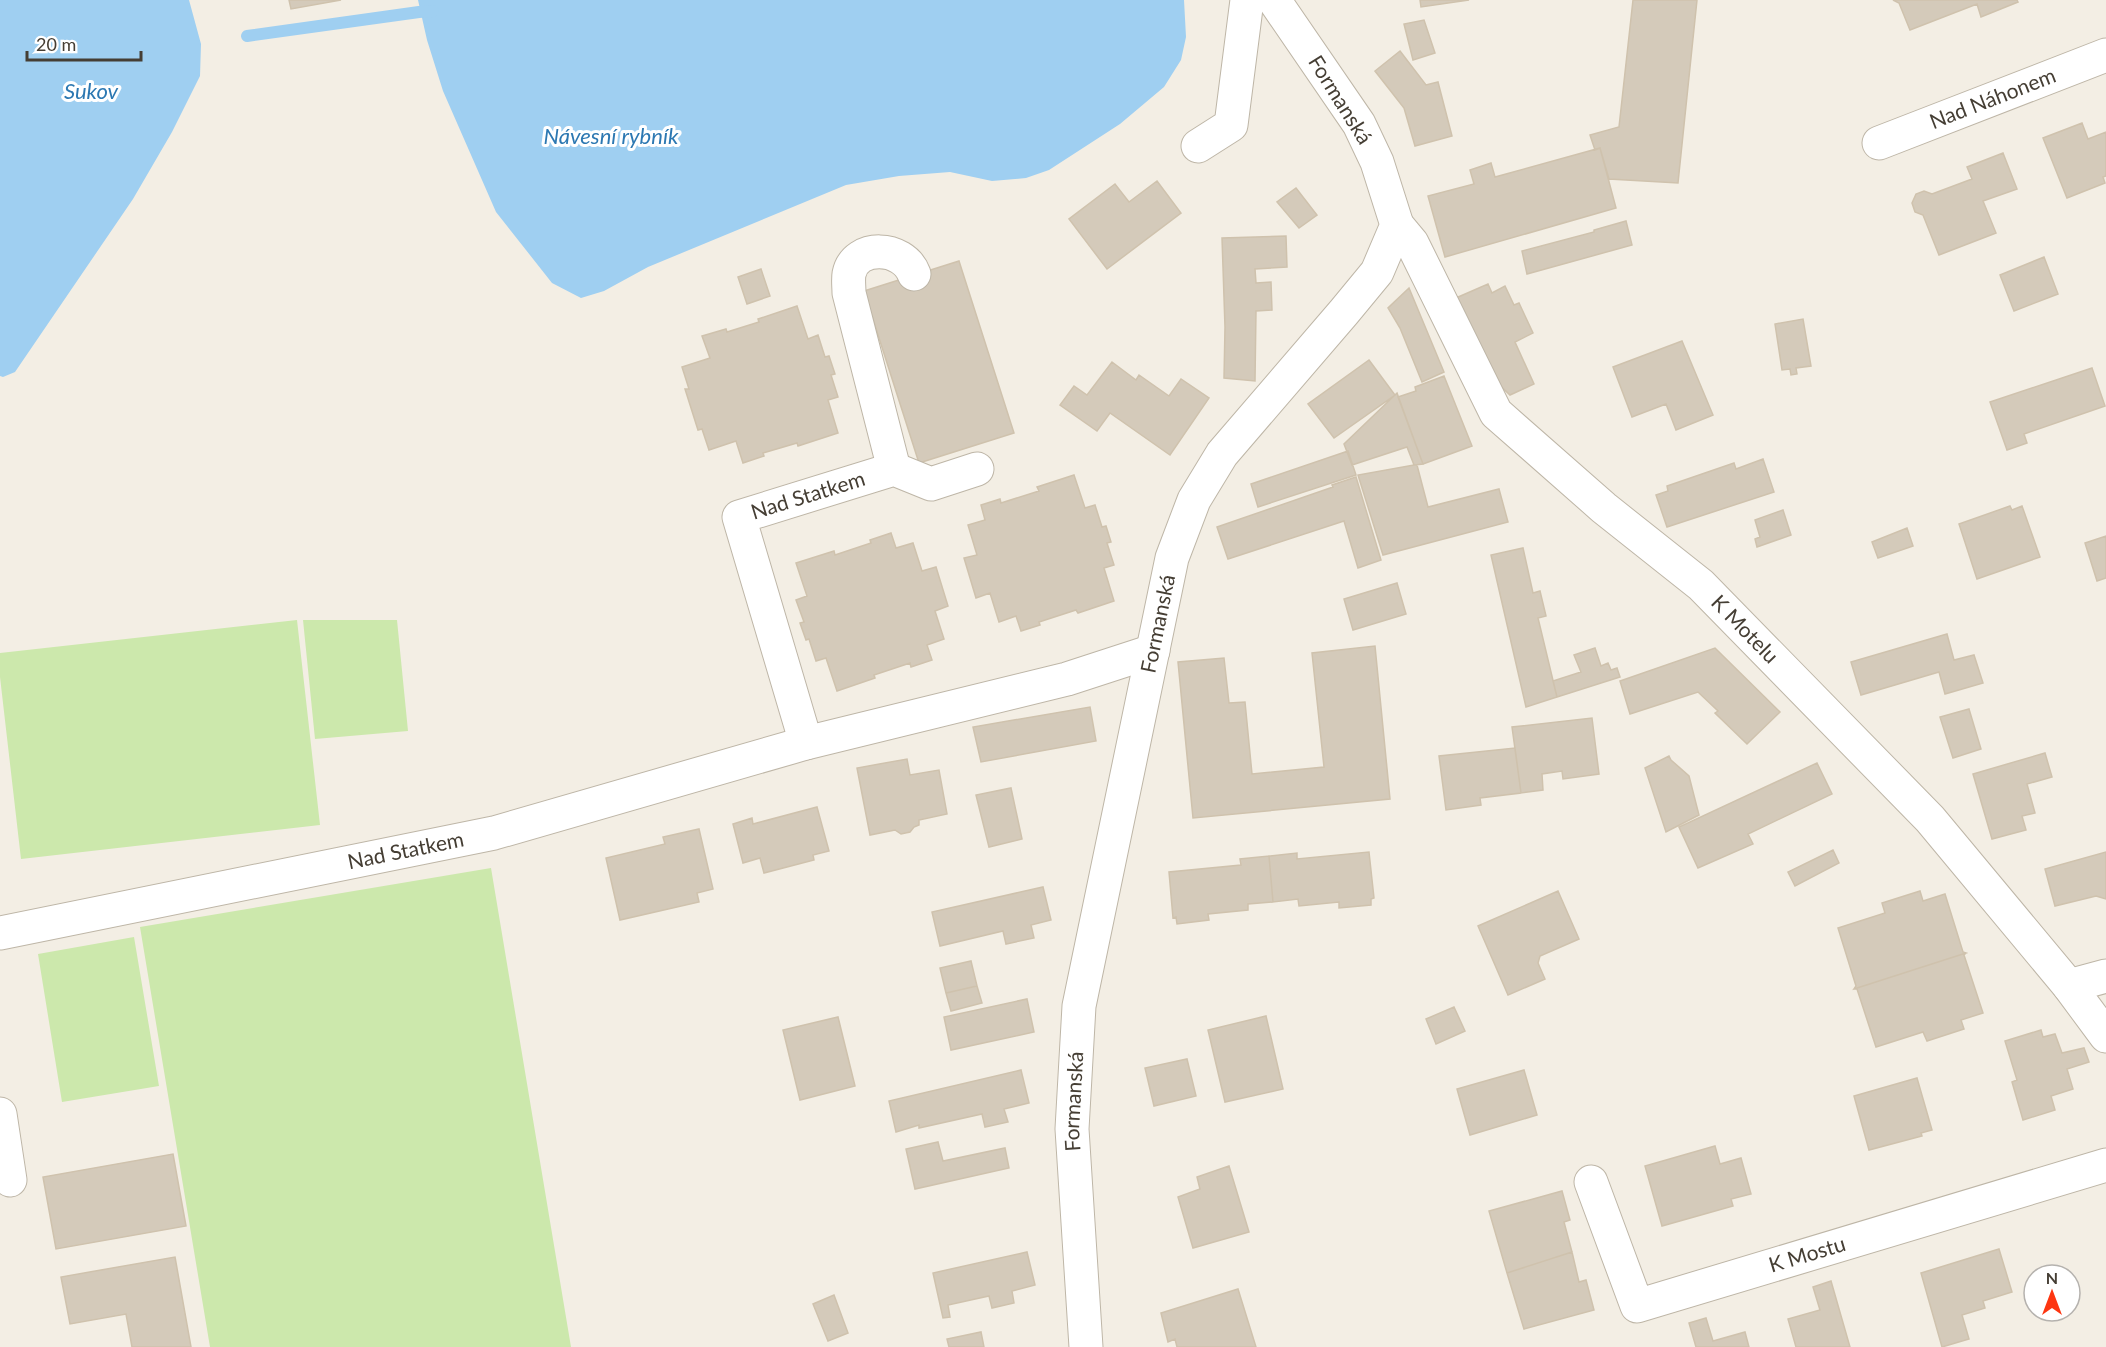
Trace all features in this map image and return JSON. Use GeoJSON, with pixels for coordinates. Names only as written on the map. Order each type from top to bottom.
{"type":"FeatureCollection","features":[{"type":"Feature","properties":{"kind":"street"},"geometry":{"type":"LineString","coordinates":[[1198,146],[1231,126],[1247,0]]}},
{"type":"Feature","properties":{"kind":"street","name":"Formanská"},"geometry":{"type":"LineString","coordinates":[[1086,1347],[1072,1129],[1079,1006],[1172,558],[1194,500],[1222,454],[1377,272],[1396,225],[1377,162],[1359,124],[1274,0]]}},
{"type":"Feature","properties":{"kind":"street","name":"Nad Náhonem"},"geometry":{"type":"LineString","coordinates":[[1880,143],[2106,55]]}},
{"type":"Feature","properties":{"kind":"street","name":"K Motelu"},"geometry":{"type":"LineString","coordinates":[[1396,225],[1413,243],[1496,413],[1604,508],[1701,585],[1930,819],[2069,986],[2106,1036]]}},
{"type":"Feature","properties":{"kind":"street"},"geometry":{"type":"LineString","coordinates":[[914,274],[910,264],[897,255],[882,251],[861,256],[849,272],[849,293],[894,468],[931,484],[977,469]]}},
{"type":"Feature","properties":{"kind":"street","name":"Nad Statkem"},"geometry":{"type":"LineString","coordinates":[[806,743],[739,517],[894,468]]}},
{"type":"Feature","properties":{"kind":"street","name":"Nad Statkem"},"geometry":{"type":"LineString","coordinates":[[0,933],[494,833],[806,743],[1067,679],[1153,651]]}},
{"type":"Feature","properties":{"kind":"street"},"geometry":{"type":"LineString","coordinates":[[2069,986],[2106,976]]}},
{"type":"Feature","properties":{"kind":"street"},"geometry":{"type":"LineString","coordinates":[[0,1114],[10,1180]]}},
{"type":"Feature","properties":{"kind":"street","name":"K Mostu"},"geometry":{"type":"LineString","coordinates":[[1591,1182],[1637,1306],[2106,1165]]}},
{"type":"Feature","properties":{"kind":"green space"},"geometry":{"type":"Polygon","coordinates":[[[297,620],[320,825],[21,859],[0,677],[0,653],[297,620]]]}},
{"type":"Feature","properties":{"kind":"green space"},"geometry":{"type":"Polygon","coordinates":[[[303,620],[397,620],[408,731],[315,739],[303,620]]]}},
{"type":"Feature","properties":{"kind":"green space"},"geometry":{"type":"Polygon","coordinates":[[[491,868],[571,1347],[210,1347],[140,927],[491,868]]]}},
{"type":"Feature","properties":{"kind":"green space"},"geometry":{"type":"Polygon","coordinates":[[[134,937],[159,1086],[62,1102],[38,954],[134,937]]]}},
{"type":"Feature","properties":{"kind":"water","name":"Sukov"},"geometry":{"type":"Polygon","coordinates":[[[0,0],[189,0],[201,44],[200,76],[172,132],[133,199],[15,372],[3,377],[0,376],[0,0]]]}},
{"type":"Feature","properties":{"kind":"water","name":"Návesní rybník"},"geometry":{"type":"Polygon","coordinates":[[[418,0],[1184,0],[1186,37],[1181,60],[1164,87],[1120,124],[1049,170],[1026,178],[992,181],[950,172],[899,176],[846,185],[648,267],[604,291],[581,298],[552,283],[496,212],[443,91],[427,40],[418,0]]]}},
{"type":"Feature","properties":{"kind":"building"},"geometry":{"type":"Polygon","coordinates":[[[289,0],[341,0],[291,9],[289,0]]]}},
{"type":"Feature","properties":{"kind":"building"},"geometry":{"type":"Polygon","coordinates":[[[1420,0],[1469,0],[1421,7],[1420,0]]]}},
{"type":"Feature","properties":{"kind":"building"},"geometry":{"type":"Polygon","coordinates":[[[1633,0],[1697,0],[1678,183],[1609,179],[1600,148],[1595,150],[1590,135],[1619,127],[1633,0]]]}},
{"type":"Feature","properties":{"kind":"building"},"geometry":{"type":"Polygon","coordinates":[[[1893,0],[2017,0],[2018,2],[1981,17],[1977,4],[1910,30],[1899,3],[1893,0]]]}},
{"type":"Feature","properties":{"kind":"building"},"geometry":{"type":"Polygon","coordinates":[[[1424,20],[1435,53],[1413,60],[1404,24],[1424,20]]]}},
{"type":"Feature","properties":{"kind":"building"},"geometry":{"type":"Polygon","coordinates":[[[1400,51],[1426,85],[1438,82],[1452,136],[1415,146],[1404,108],[1375,71],[1400,51]]]}},
{"type":"Feature","properties":{"kind":"building"},"geometry":{"type":"Polygon","coordinates":[[[2082,123],[2088,139],[2106,132],[2106,176],[2103,177],[2105,183],[2067,198],[2043,138],[2082,123]]]}},
{"type":"Feature","properties":{"kind":"building"},"geometry":{"type":"Polygon","coordinates":[[[1600,148],[1616,208],[1445,257],[1428,196],[1474,184],[1470,170],[1491,163],[1495,177],[1600,148]]]}},
{"type":"Feature","properties":{"kind":"building"},"geometry":{"type":"Polygon","coordinates":[[[2003,153],[2017,189],[1983,201],[1996,233],[1939,255],[1923,215],[1915,212],[1912,203],[1916,194],[1924,191],[1932,194],[1972,179],[1967,167],[2003,153]]]}},
{"type":"Feature","properties":{"kind":"building"},"geometry":{"type":"Polygon","coordinates":[[[1157,181],[1181,213],[1107,269],[1069,219],[1115,184],[1129,202],[1157,181]]]}},
{"type":"Feature","properties":{"kind":"building"},"geometry":{"type":"Polygon","coordinates":[[[1296,188],[1317,215],[1299,228],[1277,202],[1296,188]]]}},
{"type":"Feature","properties":{"kind":"building"},"geometry":{"type":"Polygon","coordinates":[[[1626,221],[1632,245],[1527,274],[1522,251],[1626,221]]]}},
{"type":"Feature","properties":{"kind":"building"},"geometry":{"type":"Polygon","coordinates":[[[1286,236],[1287,267],[1255,269],[1256,283],[1271,282],[1272,310],[1256,311],[1255,381],[1224,378],[1222,238],[1286,236]]]}},
{"type":"Feature","properties":{"kind":"building"},"geometry":{"type":"Polygon","coordinates":[[[2044,257],[2058,294],[2014,311],[2000,275],[2044,257]]]}},
{"type":"Feature","properties":{"kind":"building"},"geometry":{"type":"Polygon","coordinates":[[[959,261],[1014,433],[919,463],[864,291],[959,261]]]}},
{"type":"Feature","properties":{"kind":"building"},"geometry":{"type":"Polygon","coordinates":[[[761,269],[770,296],[747,304],[738,277],[761,269]]]}},
{"type":"Feature","properties":{"kind":"building"},"geometry":{"type":"Polygon","coordinates":[[[1488,284],[1492,293],[1505,286],[1514,305],[1519,303],[1533,333],[1515,342],[1534,384],[1510,395],[1493,379],[1456,298],[1488,284]]]}},
{"type":"Feature","properties":{"kind":"building"},"geometry":{"type":"Polygon","coordinates":[[[1409,288],[1444,372],[1422,382],[1400,328],[1388,308],[1409,288]]]}},
{"type":"Feature","properties":{"kind":"building"},"geometry":{"type":"Polygon","coordinates":[[[797,306],[808,339],[818,335],[825,357],[829,356],[835,374],[831,375],[838,397],[828,400],[838,433],[798,446],[797,443],[763,453],[764,456],[743,463],[736,441],[709,450],[702,429],[698,430],[685,389],[689,389],[682,367],[710,358],[702,336],[726,329],[727,332],[759,322],[758,319],[797,306]]]}},
{"type":"Feature","properties":{"kind":"building"},"geometry":{"type":"Polygon","coordinates":[[[1803,319],[1811,366],[1796,368],[1797,374],[1791,375],[1790,369],[1782,370],[1775,324],[1803,319]]]}},
{"type":"Feature","properties":{"kind":"building"},"geometry":{"type":"Polygon","coordinates":[[[1682,341],[1713,415],[1676,430],[1666,404],[1632,417],[1613,367],[1682,341]]]}},
{"type":"Feature","properties":{"kind":"building"},"geometry":{"type":"Polygon","coordinates":[[[1369,360],[1395,395],[1334,438],[1308,404],[1369,360]]]}},
{"type":"Feature","properties":{"kind":"building"},"geometry":{"type":"Polygon","coordinates":[[[1112,362],[1136,380],[1139,375],[1169,396],[1181,379],[1209,398],[1170,455],[1110,413],[1097,431],[1060,405],[1074,386],[1087,395],[1112,362]]]}},
{"type":"Feature","properties":{"kind":"building"},"geometry":{"type":"Polygon","coordinates":[[[2092,368],[2105,406],[2024,434],[2027,443],[2007,450],[1990,402],[2092,368]]]}},
{"type":"Feature","properties":{"kind":"building"},"geometry":{"type":"Polygon","coordinates":[[[1444,376],[1472,446],[1423,464],[1398,397],[1416,391],[1415,387],[1444,376]]]}},
{"type":"Feature","properties":{"kind":"building"},"geometry":{"type":"Polygon","coordinates":[[[1397,393],[1423,464],[1414,465],[1407,447],[1352,465],[1344,444],[1397,393]]]}},
{"type":"Feature","properties":{"kind":"building"},"geometry":{"type":"Polygon","coordinates":[[[1348,451],[1356,475],[1258,507],[1251,484],[1348,451]]]}},
{"type":"Feature","properties":{"kind":"building"},"geometry":{"type":"Polygon","coordinates":[[[1763,459],[1774,492],[1667,527],[1656,495],[1668,491],[1667,486],[1734,463],[1736,469],[1763,459]]]}},
{"type":"Feature","properties":{"kind":"building"},"geometry":{"type":"Polygon","coordinates":[[[1417,465],[1428,507],[1499,489],[1508,522],[1383,555],[1358,475],[1417,465]]]}},
{"type":"Feature","properties":{"kind":"building"},"geometry":{"type":"Polygon","coordinates":[[[1074,475],[1085,508],[1095,505],[1102,527],[1106,526],[1111,542],[1107,543],[1114,565],[1104,568],[1114,601],[1078,613],[1076,610],[1039,622],[1040,625],[1021,631],[1016,616],[999,622],[990,593],[976,598],[964,558],[977,555],[968,525],[985,520],[981,505],[1000,499],[1001,503],[1039,491],[1037,487],[1074,475]]]}},
{"type":"Feature","properties":{"kind":"building"},"geometry":{"type":"Polygon","coordinates":[[[1356,477],[1381,560],[1358,568],[1344,521],[1228,559],[1217,527],[1356,477]]]}},
{"type":"Feature","properties":{"kind":"building"},"geometry":{"type":"Polygon","coordinates":[[[2010,506],[2012,510],[2022,506],[2040,557],[1977,579],[1959,524],[2010,506]]]}},
{"type":"Feature","properties":{"kind":"building"},"geometry":{"type":"Polygon","coordinates":[[[1783,510],[1791,535],[1757,547],[1755,539],[1760,537],[1755,520],[1783,510]]]}},
{"type":"Feature","properties":{"kind":"building"},"geometry":{"type":"Polygon","coordinates":[[[1907,528],[1913,546],[1878,558],[1872,542],[1907,528]]]}},
{"type":"Feature","properties":{"kind":"building"},"geometry":{"type":"Polygon","coordinates":[[[891,533],[896,548],[913,543],[922,571],[936,567],[948,606],[935,611],[944,639],[927,645],[932,660],[911,667],[910,663],[837,691],[826,658],[816,661],[809,639],[806,640],[800,623],[804,622],[796,600],[807,596],[796,563],[834,551],[835,555],[871,543],[870,540],[891,533]]]}},
{"type":"Feature","properties":{"kind":"building"},"geometry":{"type":"Polygon","coordinates":[[[2106,536],[2106,578],[2097,581],[2085,543],[2106,536]]]}},
{"type":"Feature","properties":{"kind":"building"},"geometry":{"type":"Polygon","coordinates":[[[1523,548],[1533,593],[1540,591],[1546,616],[1538,618],[1557,697],[1526,707],[1491,555],[1523,548]]]}},
{"type":"Feature","properties":{"kind":"building"},"geometry":{"type":"Polygon","coordinates":[[[1397,583],[1406,614],[1353,630],[1344,599],[1397,583]]]}},
{"type":"Feature","properties":{"kind":"building"},"geometry":{"type":"Polygon","coordinates":[[[1947,634],[1954,660],[1974,655],[1983,683],[1945,694],[1939,672],[1861,695],[1851,662],[1947,634]]]}},
{"type":"Feature","properties":{"kind":"building"},"geometry":{"type":"Polygon","coordinates":[[[1375,646],[1390,799],[1193,818],[1178,662],[1224,658],[1229,703],[1245,702],[1252,774],[1324,767],[1312,653],[1375,646]]]}},
{"type":"Feature","properties":{"kind":"building"},"geometry":{"type":"Polygon","coordinates":[[[1595,648],[1601,666],[1608,663],[1611,670],[1617,668],[1620,677],[1557,697],[1553,681],[1581,672],[1574,655],[1595,648]]]}},
{"type":"Feature","properties":{"kind":"building"},"geometry":{"type":"Polygon","coordinates":[[[1715,648],[1780,712],[1747,744],[1715,713],[1718,711],[1698,692],[1630,714],[1620,681],[1715,648]]]}},
{"type":"Feature","properties":{"kind":"building"},"geometry":{"type":"Polygon","coordinates":[[[1090,707],[1096,741],[981,762],[973,727],[1090,707]]]}},
{"type":"Feature","properties":{"kind":"building"},"geometry":{"type":"Polygon","coordinates":[[[1969,709],[1981,749],[1953,758],[1940,717],[1969,709]]]}},
{"type":"Feature","properties":{"kind":"building"},"geometry":{"type":"Polygon","coordinates":[[[1592,718],[1599,774],[1563,779],[1562,771],[1542,774],[1543,790],[1521,793],[1512,727],[1592,718]]]}},
{"type":"Feature","properties":{"kind":"building"},"geometry":{"type":"Polygon","coordinates":[[[1515,748],[1521,793],[1480,798],[1481,805],[1446,810],[1439,756],[1515,748]]]}},
{"type":"Feature","properties":{"kind":"building"},"geometry":{"type":"Polygon","coordinates":[[[2045,753],[2052,777],[2027,784],[2035,813],[2022,816],[2026,830],[1992,839],[1973,774],[2045,753]]]}},
{"type":"Feature","properties":{"kind":"building"},"geometry":{"type":"Polygon","coordinates":[[[1669,756],[1689,776],[1699,815],[1666,832],[1645,768],[1669,756]]]}},
{"type":"Feature","properties":{"kind":"building"},"geometry":{"type":"Polygon","coordinates":[[[907,759],[910,775],[939,770],[947,814],[919,820],[919,825],[910,832],[901,834],[895,830],[870,835],[857,768],[907,759]]]}},
{"type":"Feature","properties":{"kind":"building"},"geometry":{"type":"Polygon","coordinates":[[[1817,763],[1832,794],[1748,834],[1753,844],[1698,868],[1679,827],[1817,763]]]}},
{"type":"Feature","properties":{"kind":"building"},"geometry":{"type":"Polygon","coordinates":[[[1011,788],[1022,839],[989,847],[976,795],[1011,788]]]}},
{"type":"Feature","properties":{"kind":"building"},"geometry":{"type":"Polygon","coordinates":[[[817,807],[829,851],[813,855],[814,860],[764,873],[760,858],[743,863],[733,824],[752,818],[753,824],[817,807]]]}},
{"type":"Feature","properties":{"kind":"building"},"geometry":{"type":"Polygon","coordinates":[[[699,829],[713,889],[697,893],[699,902],[620,920],[606,858],[665,844],[663,837],[699,829]]]}},
{"type":"Feature","properties":{"kind":"building"},"geometry":{"type":"Polygon","coordinates":[[[1833,850],[1839,863],[1795,886],[1788,872],[1833,850]]]}},
{"type":"Feature","properties":{"kind":"building"},"geometry":{"type":"Polygon","coordinates":[[[1369,852],[1374,898],[1371,899],[1371,905],[1339,908],[1339,902],[1299,906],[1298,899],[1273,902],[1269,856],[1297,853],[1297,859],[1369,852]]]}},
{"type":"Feature","properties":{"kind":"building"},"geometry":{"type":"Polygon","coordinates":[[[2106,852],[2106,899],[2096,896],[2055,906],[2045,869],[2106,852]]]}},
{"type":"Feature","properties":{"kind":"building"},"geometry":{"type":"Polygon","coordinates":[[[1269,856],[1273,902],[1248,904],[1248,910],[1208,914],[1209,920],[1177,924],[1176,917],[1173,918],[1169,872],[1241,865],[1240,859],[1269,856]]]}},
{"type":"Feature","properties":{"kind":"building"},"geometry":{"type":"Polygon","coordinates":[[[1043,887],[1051,920],[1031,925],[1034,938],[1006,944],[1003,931],[940,946],[932,912],[1043,887]]]}},
{"type":"Feature","properties":{"kind":"building"},"geometry":{"type":"Polygon","coordinates":[[[1558,891],[1579,939],[1540,956],[1538,963],[1545,979],[1508,995],[1478,926],[1558,891]]]}},
{"type":"Feature","properties":{"kind":"building"},"geometry":{"type":"Polygon","coordinates":[[[1920,891],[1923,901],[1945,894],[1963,952],[1966,953],[1854,989],[1856,986],[1838,928],[1885,913],[1882,903],[1920,891]]]}},
{"type":"Feature","properties":{"kind":"building"},"geometry":{"type":"Polygon","coordinates":[[[1966,953],[1964,955],[1983,1013],[1961,1020],[1964,1029],[1927,1041],[1923,1032],[1876,1047],[1857,989],[1854,989],[1966,953]]]}},
{"type":"Feature","properties":{"kind":"building"},"geometry":{"type":"Polygon","coordinates":[[[971,961],[977,986],[946,993],[940,968],[971,961]]]}},
{"type":"Feature","properties":{"kind":"building"},"geometry":{"type":"Polygon","coordinates":[[[977,986],[982,1003],[951,1011],[946,993],[977,986]]]}},
{"type":"Feature","properties":{"kind":"building"},"geometry":{"type":"Polygon","coordinates":[[[1027,999],[1034,1032],[951,1050],[944,1017],[1027,999]]]}},
{"type":"Feature","properties":{"kind":"building"},"geometry":{"type":"Polygon","coordinates":[[[1454,1007],[1465,1031],[1436,1044],[1426,1019],[1454,1007]]]}},
{"type":"Feature","properties":{"kind":"building"},"geometry":{"type":"Polygon","coordinates":[[[1266,1016],[1283,1089],[1225,1102],[1208,1030],[1266,1016]]]}},
{"type":"Feature","properties":{"kind":"building"},"geometry":{"type":"Polygon","coordinates":[[[838,1017],[855,1086],[800,1100],[783,1030],[838,1017]]]}},
{"type":"Feature","properties":{"kind":"building"},"geometry":{"type":"Polygon","coordinates":[[[2041,1030],[2043,1037],[2055,1034],[2062,1053],[2084,1048],[2089,1062],[2067,1069],[2073,1089],[2051,1096],[2055,1110],[2023,1120],[2012,1082],[2017,1080],[2005,1041],[2041,1030]]]}},
{"type":"Feature","properties":{"kind":"building"},"geometry":{"type":"Polygon","coordinates":[[[1187,1059],[1196,1096],[1154,1106],[1145,1068],[1187,1059]]]}},
{"type":"Feature","properties":{"kind":"building"},"geometry":{"type":"Polygon","coordinates":[[[1021,1070],[1029,1103],[1004,1109],[1008,1122],[985,1127],[982,1114],[919,1128],[919,1125],[896,1132],[889,1101],[1021,1070]]]}},
{"type":"Feature","properties":{"kind":"building"},"geometry":{"type":"Polygon","coordinates":[[[1524,1070],[1537,1115],[1470,1135],[1457,1089],[1524,1070]]]}},
{"type":"Feature","properties":{"kind":"building"},"geometry":{"type":"Polygon","coordinates":[[[1917,1078],[1932,1130],[1921,1133],[1922,1136],[1869,1150],[1854,1096],[1917,1078]]]}},
{"type":"Feature","properties":{"kind":"building"},"geometry":{"type":"Polygon","coordinates":[[[938,1142],[943,1161],[1005,1148],[1009,1168],[915,1189],[906,1149],[938,1142]]]}},
{"type":"Feature","properties":{"kind":"building"},"geometry":{"type":"Polygon","coordinates":[[[1715,1146],[1720,1164],[1741,1158],[1751,1194],[1731,1199],[1733,1206],[1662,1226],[1645,1166],[1715,1146]]]}},
{"type":"Feature","properties":{"kind":"building"},"geometry":{"type":"Polygon","coordinates":[[[173,1154],[186,1226],[56,1249],[43,1177],[173,1154]]]}},
{"type":"Feature","properties":{"kind":"building"},"geometry":{"type":"Polygon","coordinates":[[[1229,1166],[1249,1232],[1193,1248],[1178,1197],[1200,1189],[1197,1177],[1229,1166]]]}},
{"type":"Feature","properties":{"kind":"building"},"geometry":{"type":"Polygon","coordinates":[[[1562,1191],[1570,1220],[1564,1222],[1572,1252],[1507,1273],[1489,1211],[1562,1191]]]}},
{"type":"Feature","properties":{"kind":"building"},"geometry":{"type":"Polygon","coordinates":[[[1999,1249],[2012,1292],[1983,1301],[1985,1308],[1962,1315],[1969,1339],[1942,1347],[1921,1273],[1999,1249]]]}},
{"type":"Feature","properties":{"kind":"building"},"geometry":{"type":"Polygon","coordinates":[[[1027,1252],[1035,1285],[1012,1291],[1014,1303],[992,1308],[989,1296],[948,1305],[950,1317],[943,1318],[933,1273],[1027,1252]]]}},
{"type":"Feature","properties":{"kind":"building"},"geometry":{"type":"Polygon","coordinates":[[[1572,1252],[1579,1282],[1586,1280],[1594,1310],[1524,1329],[1507,1273],[1572,1252]]]}},
{"type":"Feature","properties":{"kind":"building"},"geometry":{"type":"Polygon","coordinates":[[[175,1257],[191,1347],[132,1347],[126,1314],[70,1324],[61,1277],[175,1257]]]}},
{"type":"Feature","properties":{"kind":"building"},"geometry":{"type":"Polygon","coordinates":[[[1831,1281],[1850,1347],[1796,1347],[1788,1319],[1820,1310],[1813,1287],[1831,1281]]]}},
{"type":"Feature","properties":{"kind":"building"},"geometry":{"type":"Polygon","coordinates":[[[1238,1289],[1256,1347],[1177,1347],[1175,1339],[1168,1342],[1161,1313],[1238,1289]]]}},
{"type":"Feature","properties":{"kind":"building"},"geometry":{"type":"Polygon","coordinates":[[[834,1295],[848,1333],[828,1341],[813,1304],[834,1295]]]}},
{"type":"Feature","properties":{"kind":"building"},"geometry":{"type":"Polygon","coordinates":[[[1706,1318],[1713,1341],[1745,1332],[1749,1347],[1696,1347],[1689,1323],[1706,1318]]]}},
{"type":"Feature","properties":{"kind":"building"},"geometry":{"type":"Polygon","coordinates":[[[981,1332],[984,1347],[949,1347],[947,1339],[981,1332]]]}},
{"type":"Feature","properties":{"kind":"waterway"},"geometry":{"type":"LineString","coordinates":[[247,36],[433,11]]}}]}
